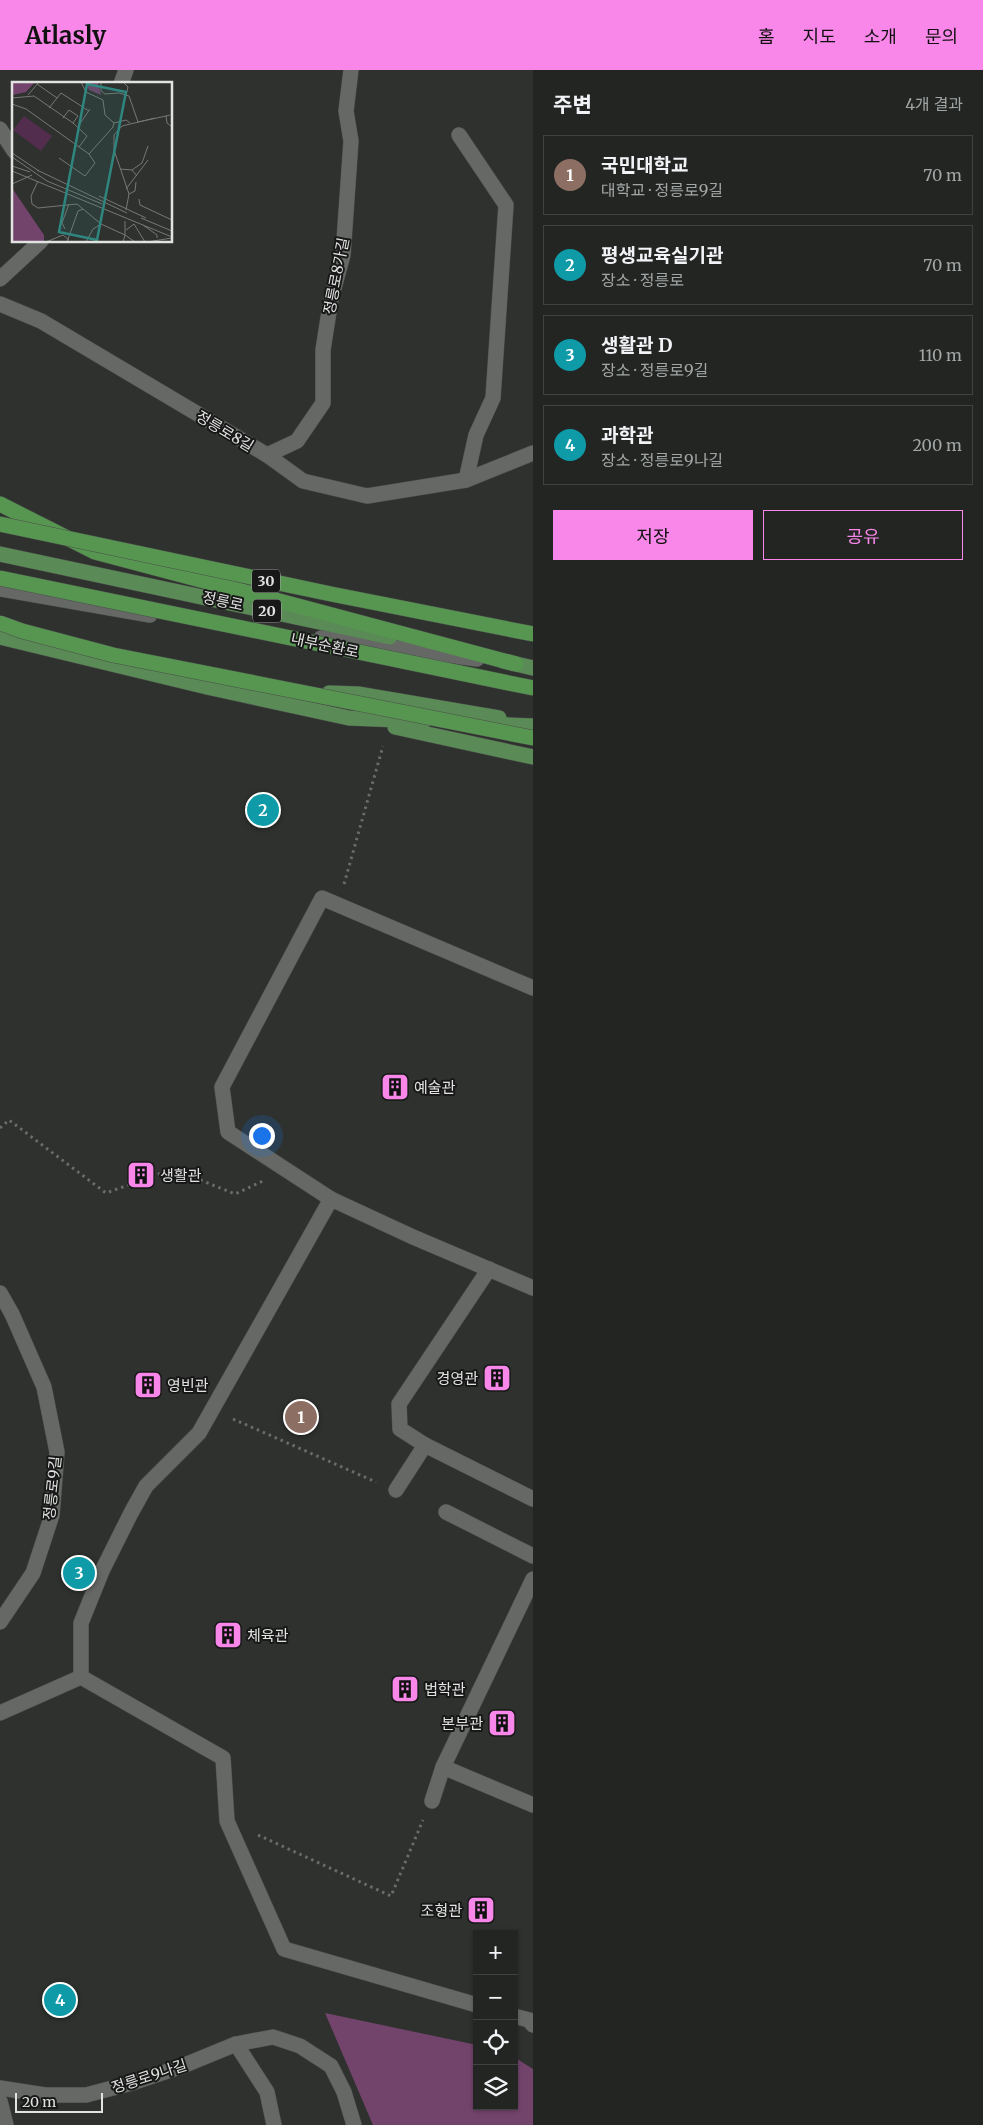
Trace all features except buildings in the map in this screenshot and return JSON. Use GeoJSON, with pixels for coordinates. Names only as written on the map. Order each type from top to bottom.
{"type":"FeatureCollection","features":[{"type":"Feature","properties":{"kind":"highway"},"geometry":{"type":"LineString","coordinates":[[0,504],[95,552],[516,664]]}},
{"type":"Feature","properties":{"kind":"highway","name":"30"},"geometry":{"type":"LineString","coordinates":[[0,524],[321,592],[533,634]]}},
{"type":"Feature","properties":{"kind":"highway","name":"내부순환로"},"geometry":{"type":"LineString","coordinates":[[0,578],[533,688]]}},
{"type":"Feature","properties":{"kind":"highway"},"geometry":{"type":"LineString","coordinates":[[0,623],[22,631],[113,654],[533,738]]}},
{"type":"Feature","properties":{"kind":"main road","name":"정릉로"},"geometry":{"type":"LineString","coordinates":[[0,554],[533,668]]}},
{"type":"Feature","properties":{"kind":"main road"},"geometry":{"type":"LineString","coordinates":[[0,637],[207,687],[533,757]]}},
{"type":"Feature","properties":{"kind":"main road"},"geometry":{"type":"LineString","coordinates":[[207,687],[358,694],[533,725]]}},
{"type":"Feature","properties":{"kind":"main road"},"geometry":{"type":"LineString","coordinates":[[349,718],[533,725]]}},
{"type":"Feature","properties":{"kind":"street"},"geometry":{"type":"LineString","coordinates":[[122,82],[126,70]]}},
{"type":"Feature","properties":{"kind":"street","name":"정릉로8가길"},"geometry":{"type":"LineString","coordinates":[[267,456],[297,441],[323,403],[323,350],[331,299],[343,255],[351,142],[346,111],[351,70]]}},
{"type":"Feature","properties":{"kind":"street"},"geometry":{"type":"LineString","coordinates":[[0,129],[12,148]]}},
{"type":"Feature","properties":{"kind":"street"},"geometry":{"type":"LineString","coordinates":[[459,135],[506,205],[493,398],[476,435],[466,480]]}},
{"type":"Feature","properties":{"kind":"street"},"geometry":{"type":"LineString","coordinates":[[0,279],[40,242]]}},
{"type":"Feature","properties":{"kind":"street","name":"정릉로8길"},"geometry":{"type":"LineString","coordinates":[[0,304],[41,321],[267,456],[303,481],[367,496],[466,480],[533,454]]}},
{"type":"Feature","properties":{"kind":"street"},"geometry":{"type":"LineString","coordinates":[[0,588],[117,611],[516,664]]}},
{"type":"Feature","properties":{"kind":"street"},"geometry":{"type":"LineString","coordinates":[[533,988],[322,898],[222,1087],[228,1132],[287,1171],[331,1199],[413,1237],[533,1288]]}},
{"type":"Feature","properties":{"kind":"street"},"geometry":{"type":"LineString","coordinates":[[80,1677],[82,1623],[102,1571],[131,1513],[146,1486],[199,1433],[331,1199]]}},
{"type":"Feature","properties":{"kind":"street"},"geometry":{"type":"LineString","coordinates":[[490,1269],[399,1404],[400,1429],[425,1445],[533,1499]]}},
{"type":"Feature","properties":{"kind":"street","name":"정릉로9길"},"geometry":{"type":"LineString","coordinates":[[0,1293],[12,1314],[44,1387],[57,1452],[52,1515],[33,1573],[0,1622]]}},
{"type":"Feature","properties":{"kind":"street"},"geometry":{"type":"LineString","coordinates":[[396,1490],[425,1445]]}},
{"type":"Feature","properties":{"kind":"street"},"geometry":{"type":"LineString","coordinates":[[446,1512],[533,1556]]}},
{"type":"Feature","properties":{"kind":"street"},"geometry":{"type":"LineString","coordinates":[[432,1801],[443,1767],[533,1579]]}},
{"type":"Feature","properties":{"kind":"street"},"geometry":{"type":"LineString","coordinates":[[0,1713],[80,1677]]}},
{"type":"Feature","properties":{"kind":"street"},"geometry":{"type":"LineString","coordinates":[[80,1677],[223,1758],[228,1822],[284,1950],[473,2004]]}},
{"type":"Feature","properties":{"kind":"street"},"geometry":{"type":"LineString","coordinates":[[443,1767],[533,1805]]}},
{"type":"Feature","properties":{"kind":"street"},"geometry":{"type":"LineString","coordinates":[[518,2017],[529,2020],[533,2025]]}},
{"type":"Feature","properties":{"kind":"street","name":"정릉로9나길"},"geometry":{"type":"LineString","coordinates":[[0,2088],[45,2095],[86,2095],[132,2083],[180,2067],[236,2044],[272,2037],[300,2046],[331,2066],[344,2092],[354,2125]]}},
{"type":"Feature","properties":{"kind":"street"},"geometry":{"type":"LineString","coordinates":[[236,2044],[267,2092],[274,2125]]}},
{"type":"Feature","properties":{"kind":"street"},"geometry":{"type":"LineString","coordinates":[[0,2101],[6,2125]]}},
{"type":"Feature","properties":{"kind":"path"},"geometry":{"type":"LineString","coordinates":[[338,905],[388,726]]}},
{"type":"Feature","properties":{"kind":"path"},"geometry":{"type":"LineString","coordinates":[[0,1128],[9,1120],[106,1193],[173,1169],[235,1194],[287,1171]]}},
{"type":"Feature","properties":{"kind":"path"},"geometry":{"type":"LineString","coordinates":[[212,1410],[396,1490]]}},
{"type":"Feature","properties":{"kind":"path"},"geometry":{"type":"LineString","coordinates":[[228,1822],[390,1896],[432,1801]]}},
{"type":"Feature","properties":{"kind":"shaded area"},"geometry":{"type":"Polygon","coordinates":[[[325,2013],[473,2044],[473,2110],[518,2110],[518,2060],[533,2069],[533,2125],[373,2125],[325,2013]]]}},
{"type":"Feature","properties":{"kind":"place","name":"평생교육실기관"},"geometry":{"type":"Point","coordinates":[263,810]}},
{"type":"Feature","properties":{"kind":"place","name":"예술관"},"geometry":{"type":"Point","coordinates":[395,1087]}},
{"type":"Feature","properties":{"kind":"place","name":"생활관"},"geometry":{"type":"Point","coordinates":[141,1175]}},
{"type":"Feature","properties":{"kind":"place","name":"경영관"},"geometry":{"type":"Point","coordinates":[497,1378]}},
{"type":"Feature","properties":{"kind":"place","name":"영빈관"},"geometry":{"type":"Point","coordinates":[148,1385]}},
{"type":"Feature","properties":{"kind":"place","name":"국민대학교"},"geometry":{"type":"Point","coordinates":[301,1417]}},
{"type":"Feature","properties":{"kind":"place","name":"생활관 D"},"geometry":{"type":"Point","coordinates":[79,1573]}},
{"type":"Feature","properties":{"kind":"place","name":"체육관"},"geometry":{"type":"Point","coordinates":[228,1635]}},
{"type":"Feature","properties":{"kind":"place","name":"법학관"},"geometry":{"type":"Point","coordinates":[405,1689]}},
{"type":"Feature","properties":{"kind":"place","name":"본부관"},"geometry":{"type":"Point","coordinates":[502,1723]}},
{"type":"Feature","properties":{"kind":"place","name":"조형관"},"geometry":{"type":"Point","coordinates":[481,1910]}},
{"type":"Feature","properties":{"kind":"place","name":"과학관"},"geometry":{"type":"Point","coordinates":[60,2000]}}]}
